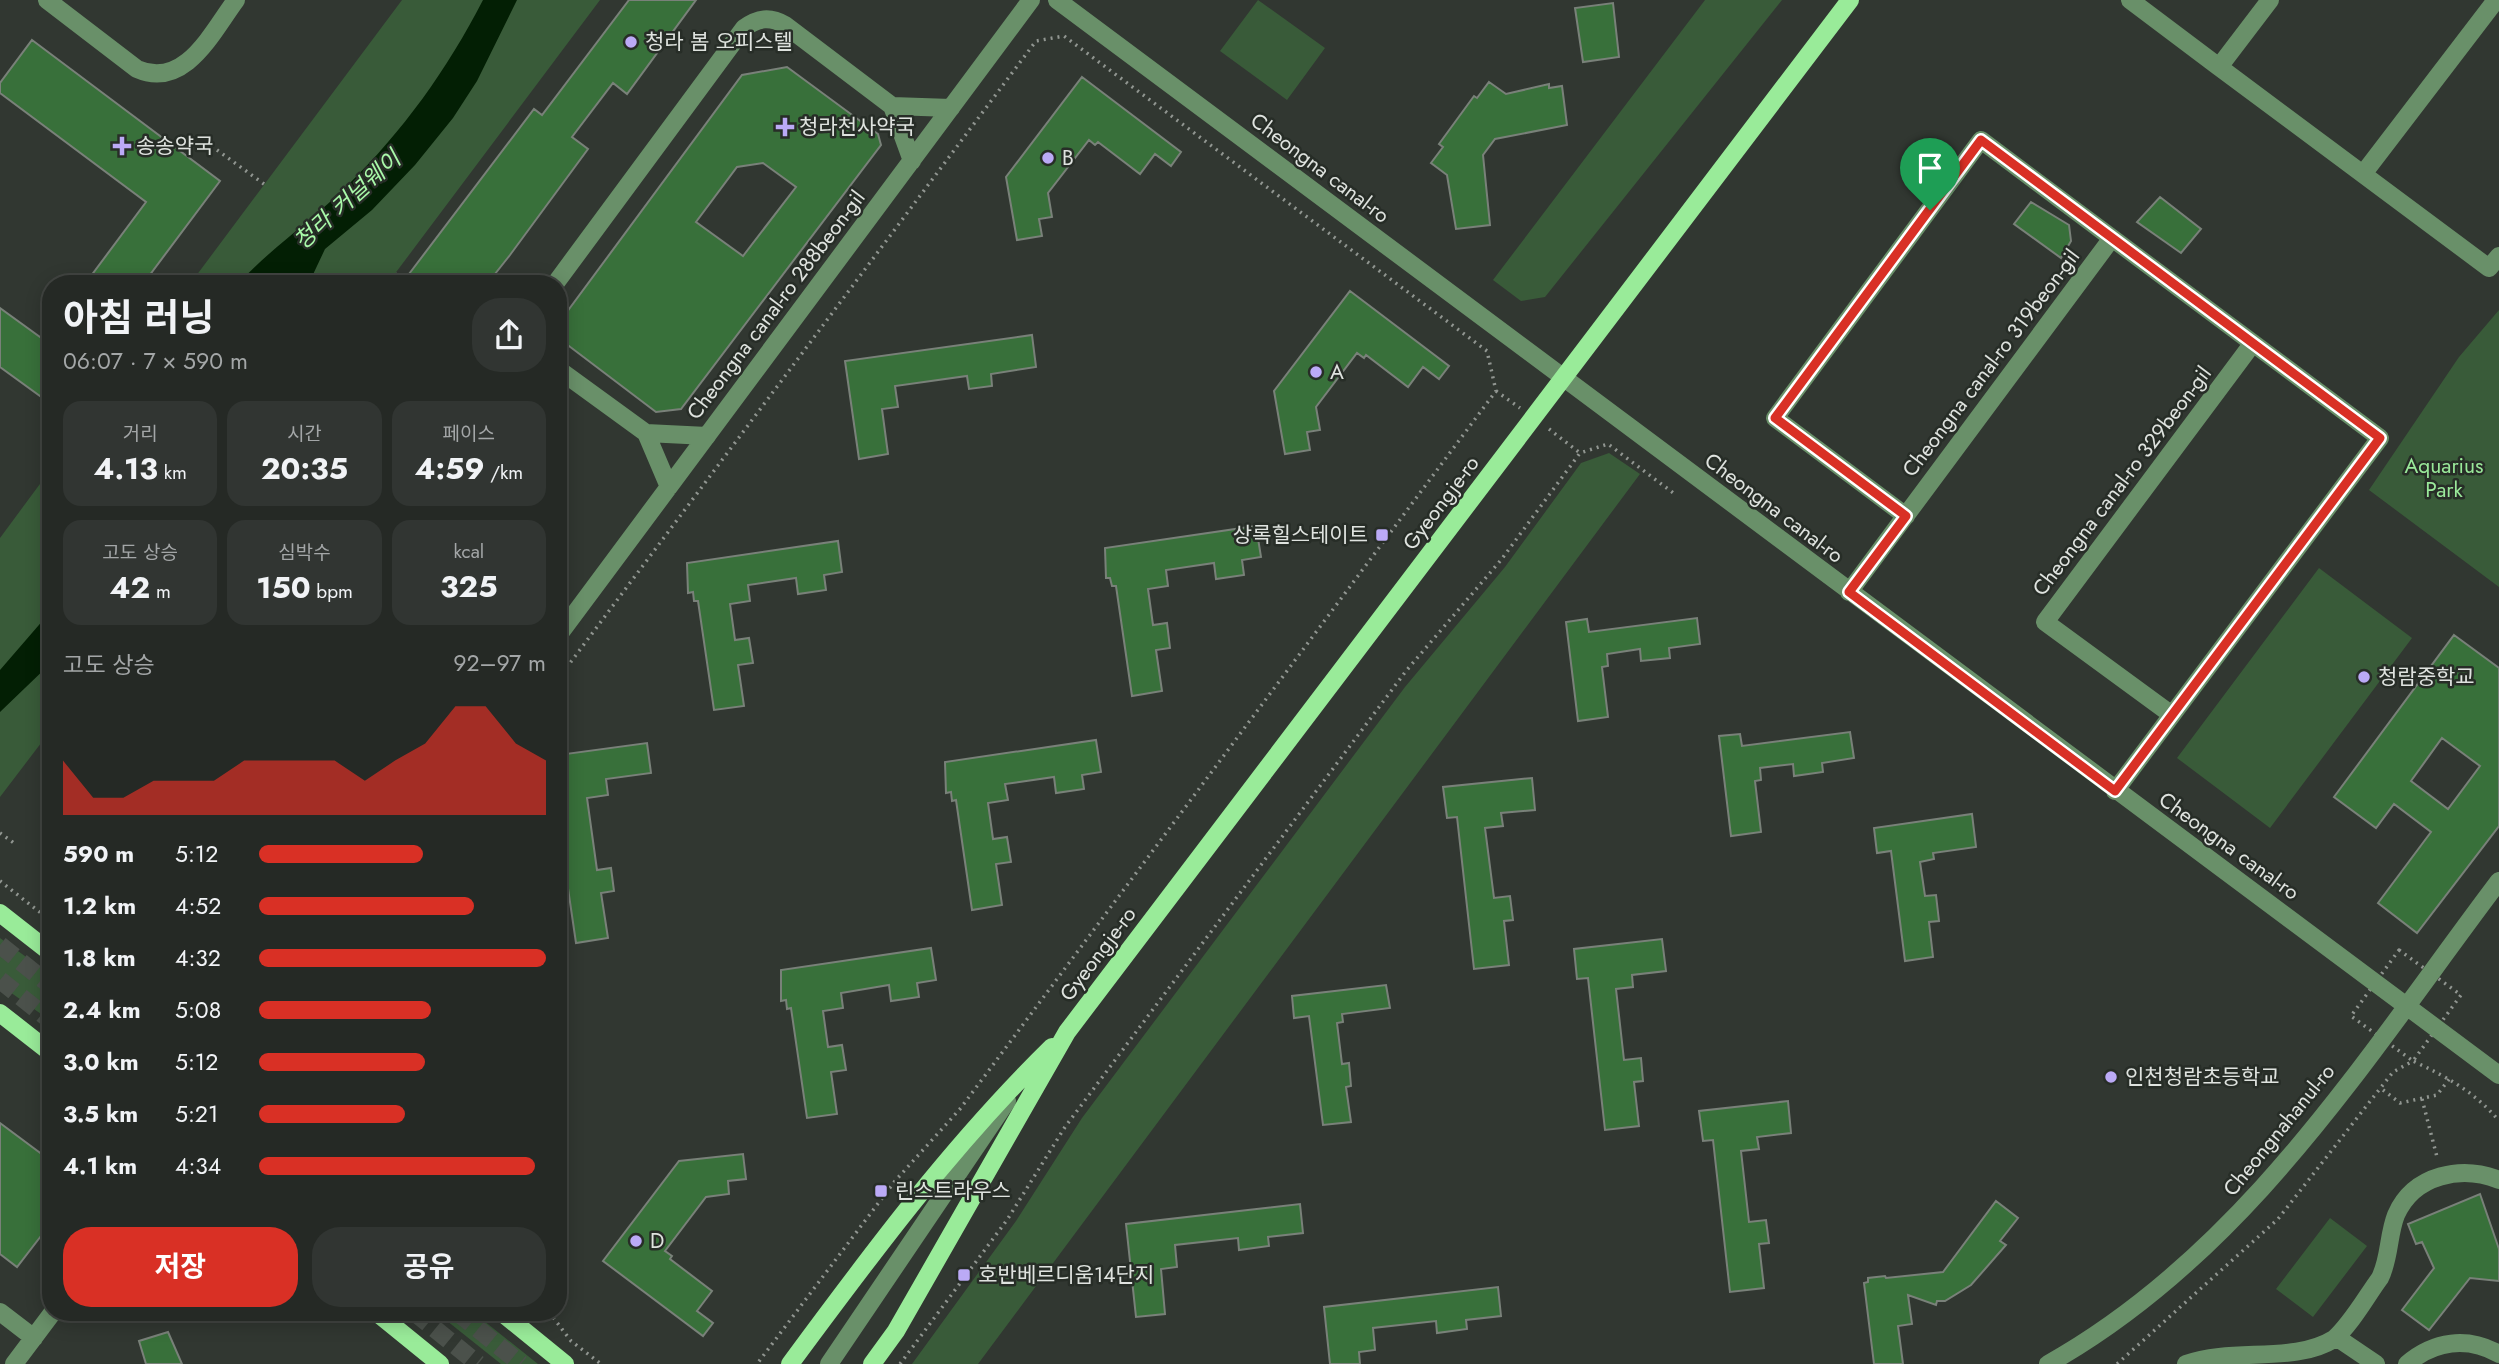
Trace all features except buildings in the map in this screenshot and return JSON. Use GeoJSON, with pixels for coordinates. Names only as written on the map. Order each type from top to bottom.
{"type":"FeatureCollection","features":[{"type":"Feature","properties":{"kind":"main road","name":"Gyeongje-ro"},"geometry":{"type":"LineString","coordinates":[[872,1364],[896,1331],[1067,1032],[1850,0]]}},
{"type":"Feature","properties":{"kind":"main road"},"geometry":{"type":"LineString","coordinates":[[0,913],[42,946]]}},
{"type":"Feature","properties":{"kind":"main road"},"geometry":{"type":"LineString","coordinates":[[0,1013],[42,1047]]}},
{"type":"Feature","properties":{"kind":"main road","name":"Gyeongje-ro"},"geometry":{"type":"LineString","coordinates":[[790,1364],[908,1204],[970,1131],[1067,1032]]}},
{"type":"Feature","properties":{"kind":"main road"},"geometry":{"type":"LineString","coordinates":[[387,1321],[440,1364]]}},
{"type":"Feature","properties":{"kind":"main road"},"geometry":{"type":"LineString","coordinates":[[511,1321],[552,1357],[565,1364]]}},
{"type":"Feature","properties":{"kind":"street"},"geometry":{"type":"LineString","coordinates":[[47,0],[137,69],[149,74],[179,70],[192,60],[236,0]]}},
{"type":"Feature","properties":{"kind":"street","name":"Cheongna canal-ro 288beon-gil"},"geometry":{"type":"LineString","coordinates":[[567,624],[1031,0]]}},
{"type":"Feature","properties":{"kind":"street","name":"Cheongna canal-ro"},"geometry":{"type":"LineString","coordinates":[[1057,0],[2499,1075]]}},
{"type":"Feature","properties":{"kind":"street"},"geometry":{"type":"LineString","coordinates":[[2130,0],[2489,268],[2499,256]]}},
{"type":"Feature","properties":{"kind":"street"},"geometry":{"type":"LineString","coordinates":[[2219,67],[2270,0]]}},
{"type":"Feature","properties":{"kind":"street"},"geometry":{"type":"LineString","coordinates":[[2363,174],[2496,0]]}},
{"type":"Feature","properties":{"kind":"street"},"geometry":{"type":"LineString","coordinates":[[562,275],[744,28],[755,20],[777,20],[785,25],[892,106],[912,160]]}},
{"type":"Feature","properties":{"kind":"street"},"geometry":{"type":"LineString","coordinates":[[892,106],[951,108]]}},
{"type":"Feature","properties":{"kind":"street"},"geometry":{"type":"LineString","coordinates":[[1906,516],[1775,418],[1981,140],[2380,438],[2115,791]]}},
{"type":"Feature","properties":{"kind":"street","name":"Cheongna canal-ro 319beon-gil"},"geometry":{"type":"LineString","coordinates":[[1849,592],[2112,238]]}},
{"type":"Feature","properties":{"kind":"street","name":"Cheongna canal-ro 329beon-gil"},"geometry":{"type":"LineString","coordinates":[[2172,715],[2045,622],[2253,343]]}},
{"type":"Feature","properties":{"kind":"street"},"geometry":{"type":"LineString","coordinates":[[567,376],[646,433],[669,487]]}},
{"type":"Feature","properties":{"kind":"street"},"geometry":{"type":"LineString","coordinates":[[646,433],[707,436]]}},
{"type":"Feature","properties":{"kind":"street","name":"Cheongnahanul-ro"},"geometry":{"type":"LineString","coordinates":[[2048,1364],[2132,1311],[2186,1265],[2241,1212],[2306,1139],[2499,881]]}},
{"type":"Feature","properties":{"kind":"street"},"geometry":{"type":"LineString","coordinates":[[829,1364],[1027,1072]]}},
{"type":"Feature","properties":{"kind":"street"},"geometry":{"type":"LineString","coordinates":[[2186,1364],[2217,1357],[2296,1357],[2323,1348],[2336,1337],[2380,1278],[2397,1214],[2420,1186],[2442,1176],[2470,1172],[2499,1180]]}},
{"type":"Feature","properties":{"kind":"street"},"geometry":{"type":"LineString","coordinates":[[0,1312],[34,1338]]}},
{"type":"Feature","properties":{"kind":"street"},"geometry":{"type":"LineString","coordinates":[[15,1364],[46,1321]]}},
{"type":"Feature","properties":{"kind":"street"},"geometry":{"type":"LineString","coordinates":[[2336,1337],[2376,1364]]}},
{"type":"Feature","properties":{"kind":"street"},"geometry":{"type":"LineString","coordinates":[[2407,1364],[2426,1350],[2463,1341],[2499,1353]]}},
{"type":"Feature","properties":{"kind":"path"},"geometry":{"type":"LineString","coordinates":[[567,667],[1036,41],[1064,36],[1487,351],[1496,391],[960,1109],[895,1181],[757,1364]]}},
{"type":"Feature","properties":{"kind":"path"},"geometry":{"type":"LineString","coordinates":[[217,150],[264,184]]}},
{"type":"Feature","properties":{"kind":"path"},"geometry":{"type":"LineString","coordinates":[[900,1364],[1007,1220],[1065,1127],[1406,671],[1501,560],[1580,453],[1608,444],[1676,495]]}},
{"type":"Feature","properties":{"kind":"path"},"geometry":{"type":"LineString","coordinates":[[0,833],[14,843]]}},
{"type":"Feature","properties":{"kind":"path"},"geometry":{"type":"LineString","coordinates":[[0,881],[42,914]]}},
{"type":"Feature","properties":{"kind":"path"},"geometry":{"type":"LineString","coordinates":[[2117,1364],[2278,1219],[2393,1072],[2413,1061],[2450,1078],[2480,1099],[2499,1121]]}},
{"type":"Feature","properties":{"kind":"path"},"geometry":{"type":"LineString","coordinates":[[2383,1090],[2400,1103],[2437,1095],[2450,1078]]}},
{"type":"Feature","properties":{"kind":"path"},"geometry":{"type":"LineString","coordinates":[[2422,1099],[2442,1176]]}},
{"type":"Feature","properties":{"kind":"path"},"geometry":{"type":"LineString","coordinates":[[556,1321],[571,1341],[601,1364]]}},
{"type":"Feature","properties":{"kind":"green space"},"geometry":{"type":"Polygon","coordinates":[[[402,0],[600,0],[394,275],[197,275],[402,0]]]}},
{"type":"Feature","properties":{"kind":"green space"},"geometry":{"type":"Polygon","coordinates":[[[1258,0],[1325,48],[1287,100],[1220,51],[1258,0]]]}},
{"type":"Feature","properties":{"kind":"green space"},"geometry":{"type":"Polygon","coordinates":[[[1705,0],[1782,0],[1545,297],[1521,301],[1493,280],[1705,0]]]}},
{"type":"Feature","properties":{"kind":"green space","name":"Aquarius Park"},"geometry":{"type":"Polygon","coordinates":[[[2499,310],[2499,587],[2369,490],[2459,357],[2499,310]]]}},
{"type":"Feature","properties":{"kind":"green space"},"geometry":{"type":"Polygon","coordinates":[[[1609,453],[1640,474],[978,1364],[912,1364],[1016,1221],[1082,1118],[1405,687],[1505,567],[1581,463],[1609,453]]]}},
{"type":"Feature","properties":{"kind":"green space"},"geometry":{"type":"Polygon","coordinates":[[[42,481],[42,742],[0,797],[0,538],[42,481]]]}},
{"type":"Feature","properties":{"kind":"green space"},"geometry":{"type":"Polygon","coordinates":[[[2319,568],[2412,638],[2270,828],[2177,758],[2319,568]]]}},
{"type":"Feature","properties":{"kind":"green space"},"geometry":{"type":"Polygon","coordinates":[[[0,938],[42,968],[42,1015],[0,985],[0,938]]]}},
{"type":"Feature","properties":{"kind":"green space"},"geometry":{"type":"Polygon","coordinates":[[[2330,1218],[2367,1246],[2313,1317],[2276,1289],[2330,1218]]]}},
{"type":"Feature","properties":{"kind":"green space"},"geometry":{"type":"Polygon","coordinates":[[[447,1321],[484,1321],[538,1364],[501,1364],[447,1321]]]}},
{"type":"Feature","properties":{"kind":"water","name":"청라 커널웨이"},"geometry":{"type":"Polygon","coordinates":[[[483,0],[517,0],[477,81],[453,118],[415,165],[372,210],[325,249],[313,275],[247,275],[334,198],[387,144],[439,75],[483,0]]]}},
{"type":"Feature","properties":{"kind":"water"},"geometry":{"type":"Polygon","coordinates":[[[42,621],[42,672],[0,712],[0,670],[42,621]]]}},
{"type":"Feature","properties":{"kind":"tunnel"},"geometry":{"type":"LineString","coordinates":[[0,945],[42,979]]}},
{"type":"Feature","properties":{"kind":"tunnel"},"geometry":{"type":"LineString","coordinates":[[0,980],[42,1014]]}},
{"type":"Feature","properties":{"kind":"tunnel"},"geometry":{"type":"LineString","coordinates":[[425,1321],[478,1364]]}},
{"type":"Feature","properties":{"kind":"tunnel"},"geometry":{"type":"LineString","coordinates":[[468,1321],[521,1364]]}},
{"type":"Feature","properties":{"kind":"place","name":"청라 봄 오피스텔"},"geometry":{"type":"Point","coordinates":[631,42]}},
{"type":"Feature","properties":{"kind":"place","name":"청라천사약국"},"geometry":{"type":"Point","coordinates":[785,127]}},
{"type":"Feature","properties":{"kind":"place","name":"송송약국"},"geometry":{"type":"Point","coordinates":[122,146]}},
{"type":"Feature","properties":{"kind":"place","name":"B"},"geometry":{"type":"Point","coordinates":[1048,158]}},
{"type":"Feature","properties":{"kind":"place","name":"A"},"geometry":{"type":"Point","coordinates":[1316,372]}},
{"type":"Feature","properties":{"kind":"place","name":"상록힐스테이트"},"geometry":{"type":"Point","coordinates":[1382,535]}},
{"type":"Feature","properties":{"kind":"place","name":"청람중학교"},"geometry":{"type":"Point","coordinates":[2364,677]}},
{"type":"Feature","properties":{"kind":"place","name":"인천청람초등학교"},"geometry":{"type":"Point","coordinates":[2111,1077]}},
{"type":"Feature","properties":{"kind":"place","name":"린스트라우스"},"geometry":{"type":"Point","coordinates":[881,1191]}},
{"type":"Feature","properties":{"kind":"place","name":"D"},"geometry":{"type":"Point","coordinates":[636,1241]}},
{"type":"Feature","properties":{"kind":"place","name":"호반베르디움14단지"},"geometry":{"type":"Point","coordinates":[964,1275]}},
{"type":"Feature","properties":{"kind":"route"},"geometry":{"type":"LineString","coordinates":[[1981,140],[2380,438],[2115,791],[1849,592],[1906,516],[1775,418],[1930,210],[1981,140]]}}]}
